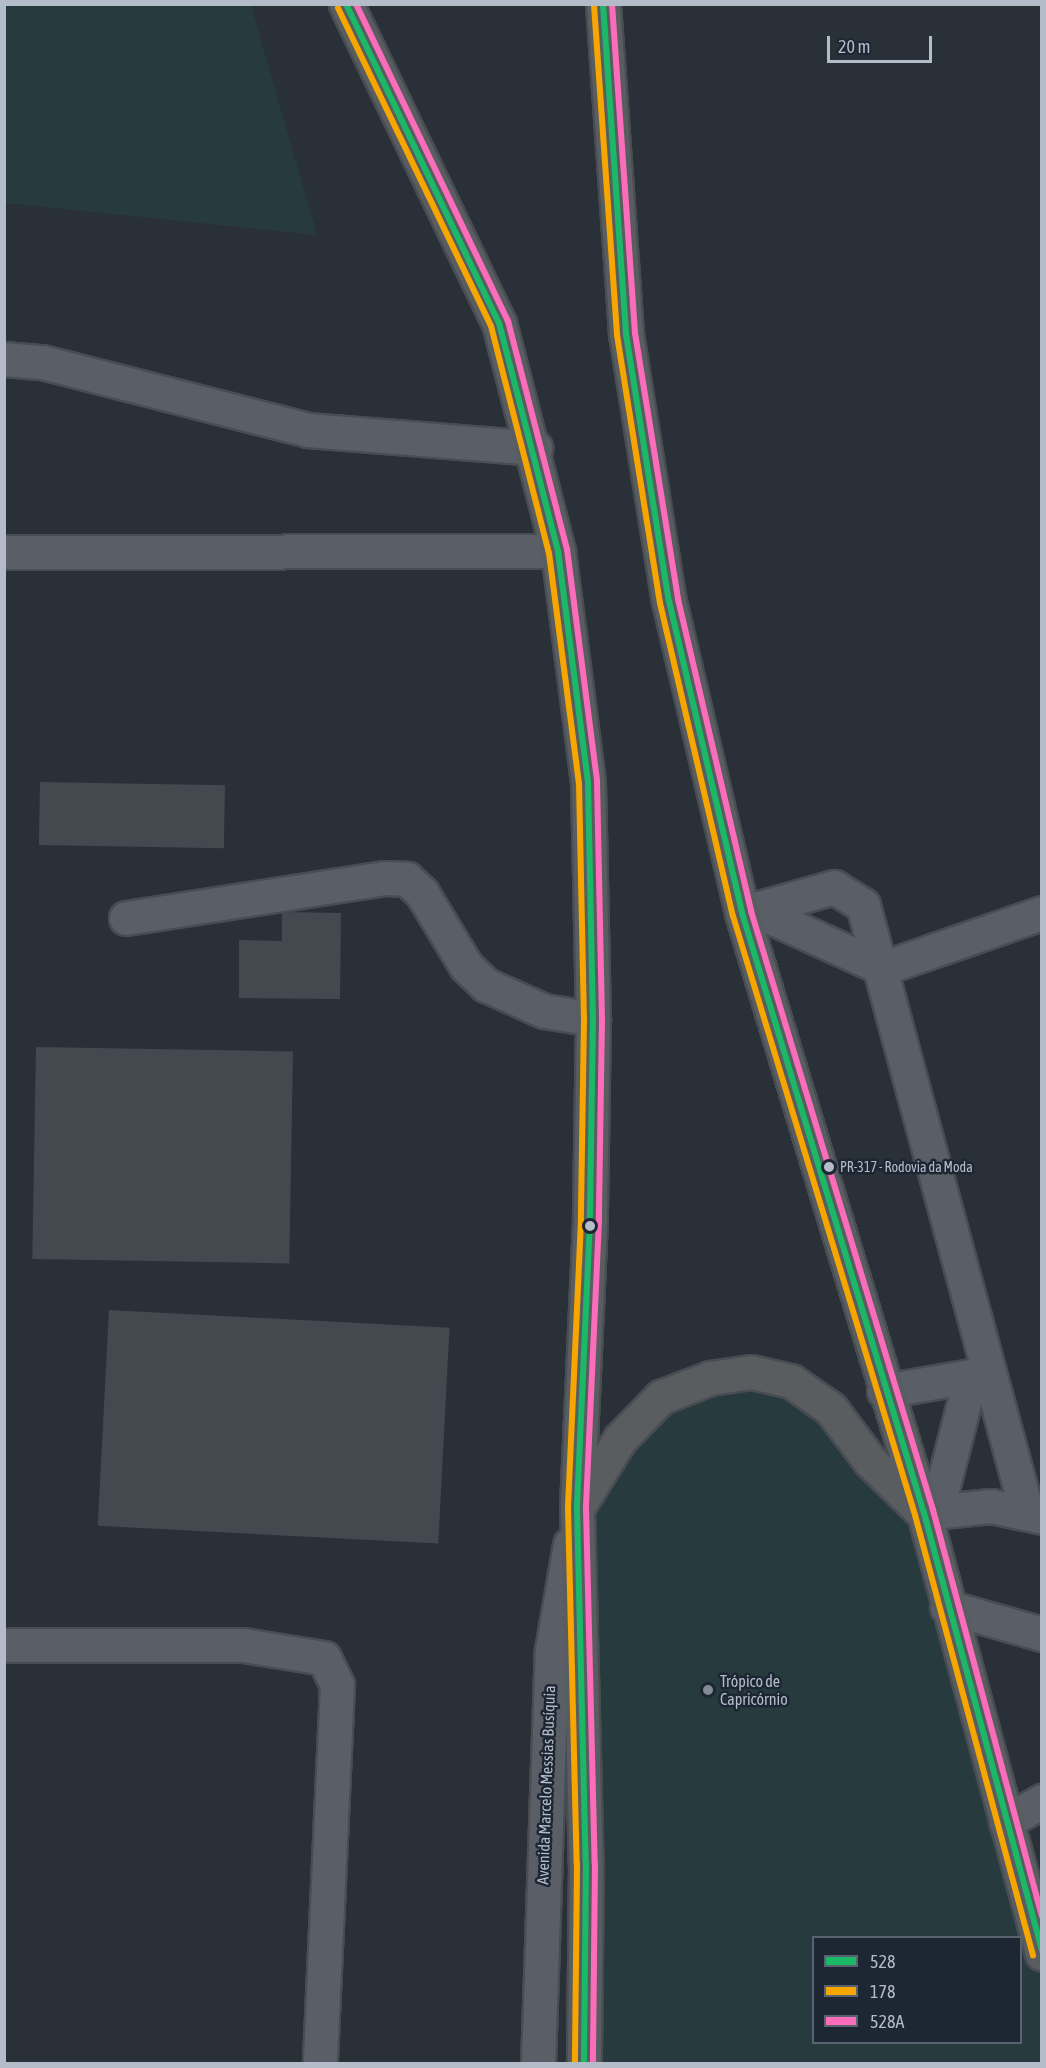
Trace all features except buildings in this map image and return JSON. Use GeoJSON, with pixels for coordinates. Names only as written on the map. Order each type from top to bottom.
{"type":"FeatureCollection","features":[{"type":"Feature","properties":{"kind":"highway"},"geometry":{"type":"LineString","coordinates":[[346,4],[499,323],[535,448],[558,551],[588,782],[593,1019],[590,1220],[577,1508],[586,1864],[584,2064]]}},
{"type":"Feature","properties":{"kind":"highway"},"geometry":{"type":"LineString","coordinates":[[603,4],[626,334],[669,601],[749,911],[884,1390],[930,1511],[947,1607],[1041,1953]]}},
{"type":"Feature","properties":{"kind":"highway"},"geometry":{"type":"LineString","coordinates":[[577,1508],[620,1439],[661,1397],[710,1378],[751,1372],[790,1381],[831,1409],[870,1461],[930,1511]]}},
{"type":"Feature","properties":{"kind":"street"},"geometry":{"type":"LineString","coordinates":[[4,358],[42,362],[308,430],[535,448]]}},
{"type":"Feature","properties":{"kind":"street"},"geometry":{"type":"LineString","coordinates":[[4,552],[558,551]]}},
{"type":"Feature","properties":{"kind":"street"},"geometry":{"type":"LineString","coordinates":[[126,918],[384,878],[407,879],[422,893],[466,966],[486,985],[544,1011],[593,1019]]}},
{"type":"Feature","properties":{"kind":"street"},"geometry":{"type":"LineString","coordinates":[[749,911],[834,887],[849,894],[863,905],[883,968],[979,1374],[1034,1515]]}},
{"type":"Feature","properties":{"kind":"street"},"geometry":{"type":"LineString","coordinates":[[749,911],[883,968],[1041,913]]}},
{"type":"Feature","properties":{"kind":"street"},"geometry":{"type":"LineString","coordinates":[[884,1390],[979,1374]]}},
{"type":"Feature","properties":{"kind":"street"},"geometry":{"type":"LineString","coordinates":[[979,1374],[930,1511],[991,1506],[1034,1515]]}},
{"type":"Feature","properties":{"kind":"street","name":"Avenida Marcelo Messias Busíquia"},"geometry":{"type":"LineString","coordinates":[[538,2064],[552,1650],[577,1508]]}},
{"type":"Feature","properties":{"kind":"street"},"geometry":{"type":"LineString","coordinates":[[947,1607],[1041,1634]]}},
{"type":"Feature","properties":{"kind":"street"},"geometry":{"type":"LineString","coordinates":[[4,1645],[243,1646],[324,1658],[337,1685],[320,2064]]}},
{"type":"Feature","properties":{"kind":"street"},"geometry":{"type":"LineString","coordinates":[[1006,1822],[1041,1802]]}},
{"type":"Feature","properties":{"kind":"green space"},"geometry":{"type":"Polygon","coordinates":[[[5,4],[251,5],[317,235],[5,203],[5,4]]]}},
{"type":"Feature","properties":{"kind":"green space"},"geometry":{"type":"Polygon","coordinates":[[[791,1381],[924,1513],[1041,1953],[1041,2063],[584,2063],[577,1508],[661,1397],[791,1381]]]}},
{"type":"Feature","properties":{"kind":"transit line","name":"528"},"geometry":{"type":"LineString","coordinates":[[346,4],[499,323],[558,551],[588,782],[593,1019],[590,1220],[577,1508],[586,1864],[584,2064]]}},
{"type":"Feature","properties":{"kind":"transit line","name":"528A"},"geometry":{"type":"LineString","coordinates":[[356,4],[508,321],[567,549],[597,781],[602,1019],[599,1220],[586,1508],[595,1864],[593,2064]]}},
{"type":"Feature","properties":{"kind":"transit line","name":"528"},"geometry":{"type":"LineString","coordinates":[[603,4],[626,334],[669,601],[742,913],[924,1513],[1042,1951]]}},
{"type":"Feature","properties":{"kind":"transit line","name":"528A"},"geometry":{"type":"LineString","coordinates":[[612,4],[635,333],[678,599],[751,911],[933,1510],[1042,1916]]}},
{"type":"Feature","properties":{"kind":"transit line","name":"178"},"geometry":{"type":"LineString","coordinates":[[594,5],[617,335],[660,603],[733,916],[915,1515],[1033,1955]]}},
{"type":"Feature","properties":{"kind":"transit line","name":"178"},"geometry":{"type":"LineString","coordinates":[[338,8],[491,326],[549,553],[579,783],[584,1019],[581,1220],[568,1508],[577,1864],[575,2064]]}},
{"type":"Feature","properties":{"kind":"place","name":"PR-317 - Rodovia da Moda"},"geometry":{"type":"Point","coordinates":[829,1167]}},
{"type":"Feature","properties":{"kind":"place","name":"Trópico de Capricórnio"},"geometry":{"type":"Point","coordinates":[708,1690]}}]}
